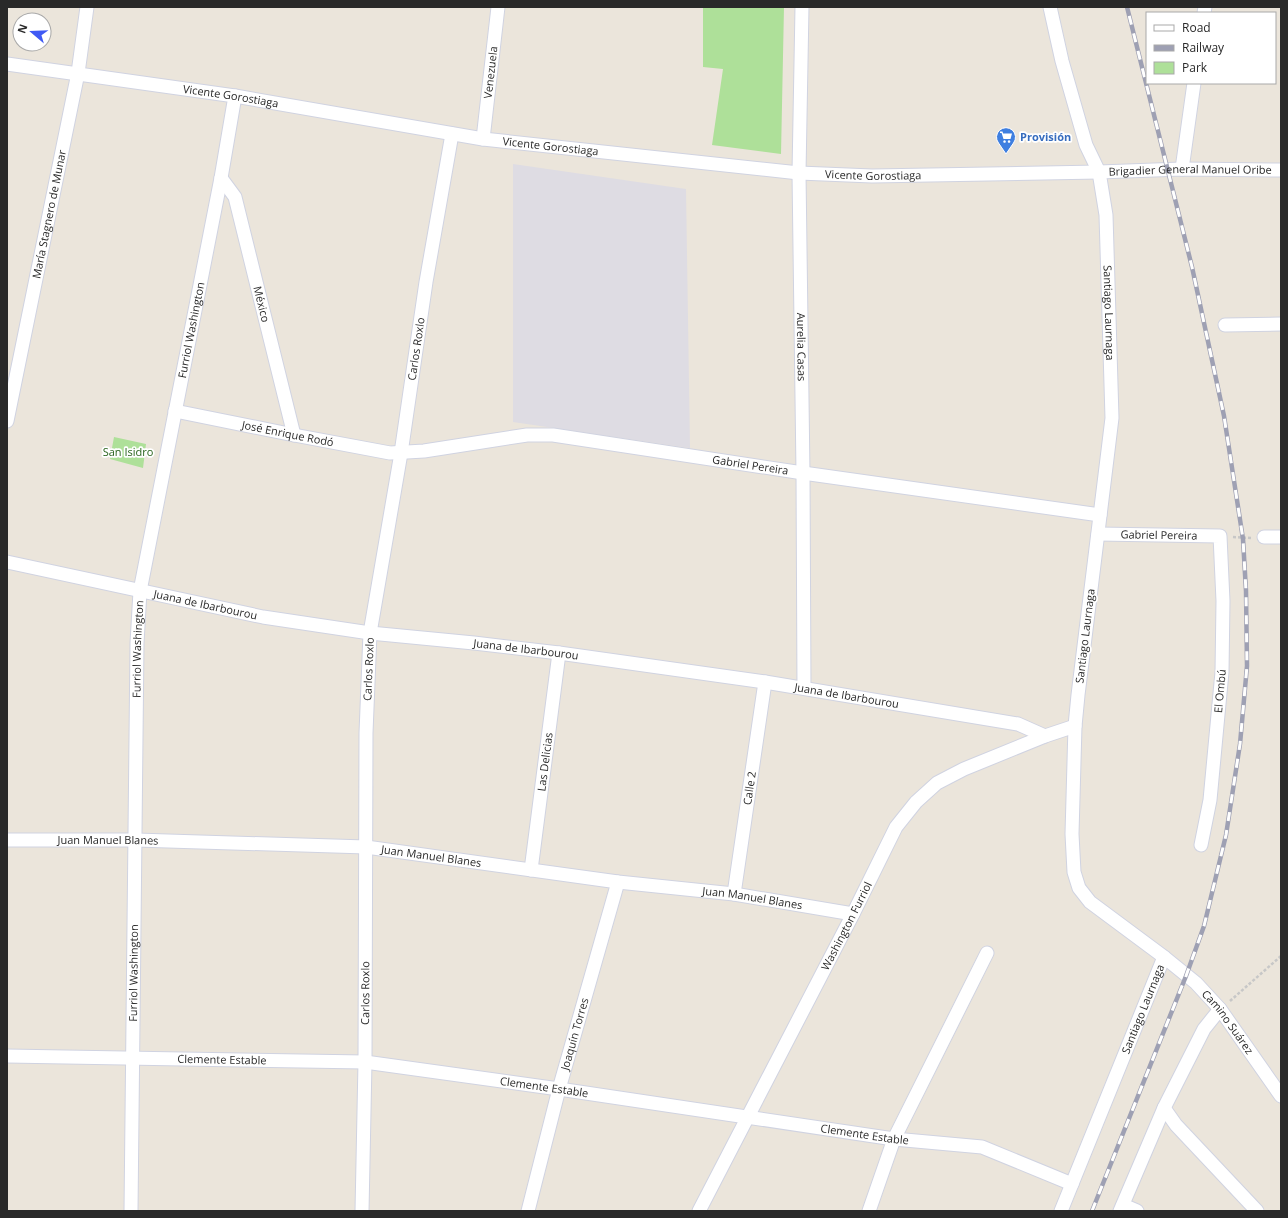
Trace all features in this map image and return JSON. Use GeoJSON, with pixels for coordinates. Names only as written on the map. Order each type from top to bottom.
{"type":"FeatureCollection","features":[{"type":"Feature","properties":{"kind":"street","name":"María Stagnero de Munar"},"geometry":{"type":"LineString","coordinates":[[7,421],[78,73],[87,7]]}},
{"type":"Feature","properties":{"kind":"street","name":"Venezuela"},"geometry":{"type":"LineString","coordinates":[[483,138],[498,7]]}},
{"type":"Feature","properties":{"kind":"street","name":"Aurelia Casas"},"geometry":{"type":"LineString","coordinates":[[802,7],[799,173],[804,473],[804,688]]}},
{"type":"Feature","properties":{"kind":"street","name":"Santiago Laurnaga"},"geometry":{"type":"LineString","coordinates":[[1050,7],[1062,61],[1086,145],[1099,172],[1106,215],[1112,418],[1075,726],[1072,834],[1074,872],[1079,888],[1090,902],[1164,957],[1061,1211]]}},
{"type":"Feature","properties":{"kind":"street","name":"Vicente Gorostiaga"},"geometry":{"type":"LineString","coordinates":[[7,64],[235,96],[452,134],[799,173],[872,176],[1099,172]]}},
{"type":"Feature","properties":{"kind":"street"},"geometry":{"type":"LineString","coordinates":[[1182,169],[1194,84]]}},
{"type":"Feature","properties":{"kind":"street","name":"Furriol Washington"},"geometry":{"type":"LineString","coordinates":[[132,1211],[132,1057],[136,840],[137,643],[140,591],[221,178],[235,96]]}},
{"type":"Feature","properties":{"kind":"street","name":"Carlos Roxlo"},"geometry":{"type":"LineString","coordinates":[[362,1211],[365,1062],[366,733],[370,633],[401,453],[426,282],[452,134]]}},
{"type":"Feature","properties":{"kind":"street","name":"Brigadier General Manuel Oribe"},"geometry":{"type":"LineString","coordinates":[[1099,172],[1182,169],[1281,170]]}},
{"type":"Feature","properties":{"kind":"street","name":"México"},"geometry":{"type":"LineString","coordinates":[[221,178],[235,197],[294,436]]}},
{"type":"Feature","properties":{"kind":"street"},"geometry":{"type":"LineString","coordinates":[[1225,325],[1281,324]]}},
{"type":"Feature","properties":{"kind":"street","name":"José Enrique Rodó"},"geometry":{"type":"LineString","coordinates":[[175,411],[294,436],[390,453],[401,453]]}},
{"type":"Feature","properties":{"kind":"street","name":"Gabriel Pereira"},"geometry":{"type":"LineString","coordinates":[[401,453],[527,435],[553,435],[804,473],[1100,515]]}},
{"type":"Feature","properties":{"kind":"street","name":"Gabriel Pereira"},"geometry":{"type":"LineString","coordinates":[[1098,534],[1220,536]]}},
{"type":"Feature","properties":{"kind":"street","name":"El Ombú"},"geometry":{"type":"LineString","coordinates":[[1201,845],[1210,800],[1222,672],[1223,601],[1220,536]]}},
{"type":"Feature","properties":{"kind":"street"},"geometry":{"type":"LineString","coordinates":[[1264,537],[1281,537]]}},
{"type":"Feature","properties":{"kind":"street","name":"Juana de Ibarbourou"},"geometry":{"type":"LineString","coordinates":[[7,562],[263,617],[370,633],[474,642],[559,653],[765,682],[1018,724],[1045,736]]}},
{"type":"Feature","properties":{"kind":"street","name":"Las Delicias"},"geometry":{"type":"LineString","coordinates":[[531,870],[559,653]]}},
{"type":"Feature","properties":{"kind":"street","name":"Calle 2"},"geometry":{"type":"LineString","coordinates":[[734,894],[765,682]]}},
{"type":"Feature","properties":{"kind":"street","name":"Washington Furriol"},"geometry":{"type":"LineString","coordinates":[[699,1211],[853,914],[896,827],[916,802],[937,783],[964,769],[1045,736],[1075,726]]}},
{"type":"Feature","properties":{"kind":"street","name":"Juan Manuel Blanes"},"geometry":{"type":"LineString","coordinates":[[7,840],[136,840],[366,847],[618,882],[734,894],[853,914]]}},
{"type":"Feature","properties":{"kind":"street","name":"Joaquín Torres"},"geometry":{"type":"LineString","coordinates":[[528,1211],[559,1089],[618,882]]}},
{"type":"Feature","properties":{"kind":"street"},"geometry":{"type":"LineString","coordinates":[[868,1211],[894,1139],[986,953]]}},
{"type":"Feature","properties":{"kind":"street","name":"Camino Suárez"},"geometry":{"type":"LineString","coordinates":[[1164,957],[1196,983],[1220,1009],[1281,1096]]}},
{"type":"Feature","properties":{"kind":"street"},"geometry":{"type":"LineString","coordinates":[[1137,1211],[1122,1208],[1164,1108],[1204,1029],[1220,1009]]}},
{"type":"Feature","properties":{"kind":"street","name":"Clemente Estable"},"geometry":{"type":"LineString","coordinates":[[7,1056],[365,1062],[748,1116],[894,1139],[982,1147],[1072,1184]]}},
{"type":"Feature","properties":{"kind":"street"},"geometry":{"type":"LineString","coordinates":[[1164,1108],[1176,1125],[1257,1211]]}},
{"type":"Feature","properties":{"kind":"path"},"geometry":{"type":"LineString","coordinates":[[1220,536],[1243,538],[1264,537]]}},
{"type":"Feature","properties":{"kind":"path"},"geometry":{"type":"LineString","coordinates":[[1220,1009],[1281,956]]}},
{"type":"Feature","properties":{"kind":"shaded area"},"geometry":{"type":"Polygon","coordinates":[[[513,164],[686,189],[690,448],[513,422],[513,164]]]}},
{"type":"Feature","properties":{"kind":"green space"},"geometry":{"type":"Polygon","coordinates":[[[703,7],[784,7],[781,154],[712,145],[723,69],[703,67],[703,7]]]}},
{"type":"Feature","properties":{"kind":"green space","name":"San Isidro"},"geometry":{"type":"Polygon","coordinates":[[[114,437],[146,444],[143,468],[110,459],[114,437]]]}},
{"type":"Feature","properties":{"kind":"railway"},"geometry":{"type":"LineString","coordinates":[[1127,7],[1146,83]]}},
{"type":"Feature","properties":{"kind":"railway"},"geometry":{"type":"LineString","coordinates":[[1092,1211],[1186,976],[1204,926],[1226,835],[1240,744],[1247,666],[1246,591],[1243,539],[1224,416],[1192,267],[1146,84]]}},
{"type":"Feature","properties":{"kind":"place","name":"Provisión"},"geometry":{"type":"Point","coordinates":[1006,154]}}]}
